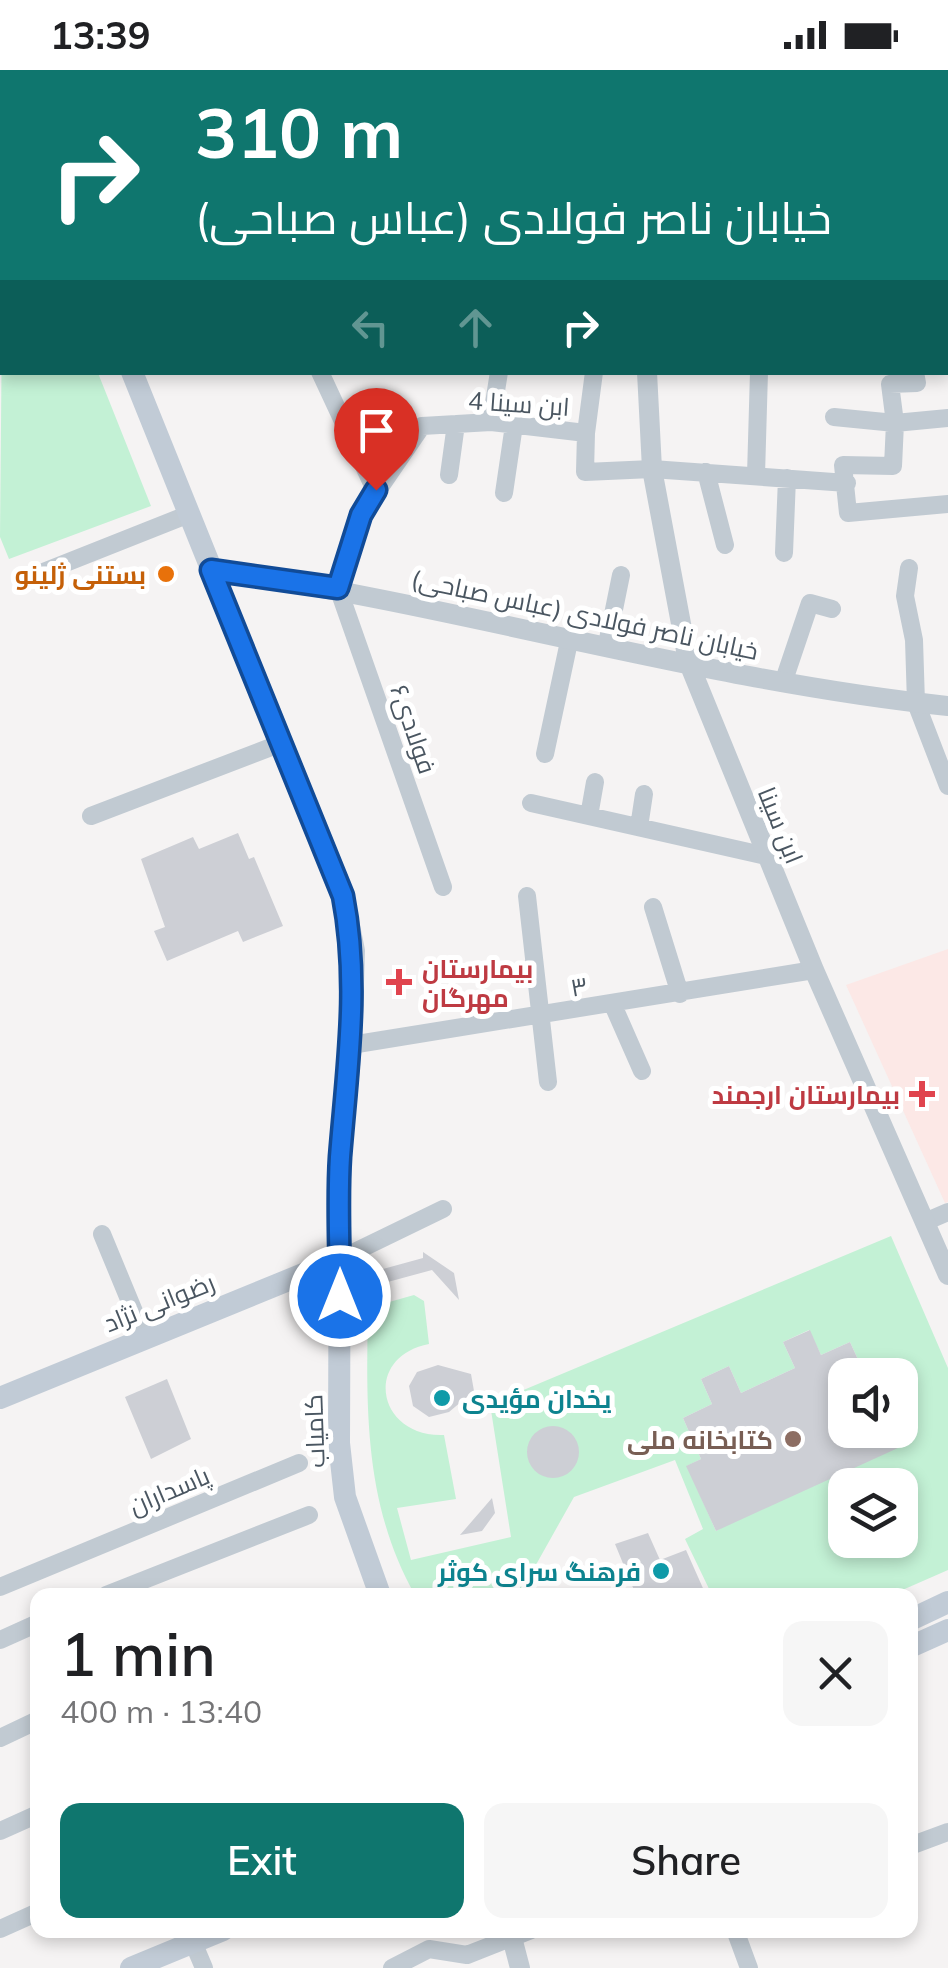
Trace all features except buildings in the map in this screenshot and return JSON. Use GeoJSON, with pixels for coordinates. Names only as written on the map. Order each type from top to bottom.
{"type":"FeatureCollection","features":[{"type":"Feature","properties":{"kind":"main road","name":"کامیاب"},"geometry":{"type":"LineString","coordinates":[[133,375],[343,896],[354,951],[351,1046],[340,1161],[339,1443],[345,1497],[378,1588]]}},
{"type":"Feature","properties":{"kind":"main road","name":"رضوانی نژاد"},"geometry":{"type":"LineString","coordinates":[[0,1398],[340,1259]]}},
{"type":"Feature","properties":{"kind":"main road"},"geometry":{"type":"LineString","coordinates":[[918,1616],[948,1599]]}},
{"type":"Feature","properties":{"kind":"main road"},"geometry":{"type":"LineString","coordinates":[[918,1644],[947,1632]]}},
{"type":"Feature","properties":{"kind":"main road"},"geometry":{"type":"LineString","coordinates":[[132,1968],[203,1938]]}},
{"type":"Feature","properties":{"kind":"street"},"geometry":{"type":"LineString","coordinates":[[321,375],[376,490],[361,515],[338,588]]}},
{"type":"Feature","properties":{"kind":"street"},"geometry":{"type":"LineString","coordinates":[[491,422],[499,375]]}},
{"type":"Feature","properties":{"kind":"street"},"geometry":{"type":"LineString","coordinates":[[586,433],[594,375]]}},
{"type":"Feature","properties":{"kind":"street","name":"ابن سینا"},"geometry":{"type":"LineString","coordinates":[[647,375],[652,469],[688,661],[814,970],[928,1221],[948,1275]]}},
{"type":"Feature","properties":{"kind":"street"},"geometry":{"type":"LineString","coordinates":[[756,475],[760,375]]}},
{"type":"Feature","properties":{"kind":"street"},"geometry":{"type":"LineString","coordinates":[[915,375],[916,383],[890,384],[895,423],[893,466],[844,465],[848,513],[948,504]]}},
{"type":"Feature","properties":{"kind":"street"},"geometry":{"type":"LineString","coordinates":[[834,418],[895,423],[948,418]]}},
{"type":"Feature","properties":{"kind":"street","name":"ابن سینا 4"},"geometry":{"type":"LineString","coordinates":[[376,490],[422,426],[491,422],[586,433],[585,472],[652,469]]}},
{"type":"Feature","properties":{"kind":"street"},"geometry":{"type":"LineString","coordinates":[[449,475],[456,424]]}},
{"type":"Feature","properties":{"kind":"street"},"geometry":{"type":"LineString","coordinates":[[504,493],[514,425]]}},
{"type":"Feature","properties":{"kind":"street"},"geometry":{"type":"LineString","coordinates":[[652,469],[847,483]]}},
{"type":"Feature","properties":{"kind":"street"},"geometry":{"type":"LineString","coordinates":[[706,472],[725,545]]}},
{"type":"Feature","properties":{"kind":"street"},"geometry":{"type":"LineString","coordinates":[[784,554],[788,478]]}},
{"type":"Feature","properties":{"kind":"street"},"geometry":{"type":"LineString","coordinates":[[33,576],[187,515]]}},
{"type":"Feature","properties":{"kind":"street"},"geometry":{"type":"LineString","coordinates":[[908,568],[905,596],[914,640],[916,702],[948,786]]}},
{"type":"Feature","properties":{"kind":"street","name":"خیابان ناصر فولادی (عباس صباحی)"},"geometry":{"type":"LineString","coordinates":[[211,570],[338,588],[782,683],[948,706]]}},
{"type":"Feature","properties":{"kind":"street"},"geometry":{"type":"LineString","coordinates":[[607,644],[621,575]]}},
{"type":"Feature","properties":{"kind":"street","name":"فولادی۶"},"geometry":{"type":"LineString","coordinates":[[338,588],[443,887]]}},
{"type":"Feature","properties":{"kind":"street"},"geometry":{"type":"LineString","coordinates":[[782,683],[810,603],[832,609]]}},
{"type":"Feature","properties":{"kind":"street"},"geometry":{"type":"LineString","coordinates":[[545,754],[570,637]]}},
{"type":"Feature","properties":{"kind":"street"},"geometry":{"type":"LineString","coordinates":[[92,816],[279,744]]}},
{"type":"Feature","properties":{"kind":"street"},"geometry":{"type":"LineString","coordinates":[[588,816],[595,782]]}},
{"type":"Feature","properties":{"kind":"street"},"geometry":{"type":"LineString","coordinates":[[639,827],[644,794]]}},
{"type":"Feature","properties":{"kind":"street"},"geometry":{"type":"LineString","coordinates":[[530,802],[766,856]]}},
{"type":"Feature","properties":{"kind":"street"},"geometry":{"type":"LineString","coordinates":[[526,896],[548,1082]]}},
{"type":"Feature","properties":{"kind":"street"},"geometry":{"type":"LineString","coordinates":[[654,907],[680,994]]}},
{"type":"Feature","properties":{"kind":"street","name":"۳"},"geometry":{"type":"LineString","coordinates":[[351,1046],[614,1006],[814,970]]}},
{"type":"Feature","properties":{"kind":"street"},"geometry":{"type":"LineString","coordinates":[[614,1006],[642,1071]]}},
{"type":"Feature","properties":{"kind":"street"},"geometry":{"type":"LineString","coordinates":[[340,1259],[443,1210]]}},
{"type":"Feature","properties":{"kind":"street"},"geometry":{"type":"LineString","coordinates":[[928,1221],[948,1212]]}},
{"type":"Feature","properties":{"kind":"street"},"geometry":{"type":"LineString","coordinates":[[102,1234],[145,1338]]}},
{"type":"Feature","properties":{"kind":"street","name":"پاسداران"},"geometry":{"type":"LineString","coordinates":[[0,1587],[299,1463]]}},
{"type":"Feature","properties":{"kind":"street"},"geometry":{"type":"LineString","coordinates":[[124,1588],[309,1515]]}},
{"type":"Feature","properties":{"kind":"street"},"geometry":{"type":"LineString","coordinates":[[0,1640],[30,1627]]}},
{"type":"Feature","properties":{"kind":"street"},"geometry":{"type":"LineString","coordinates":[[0,1738],[30,1724]]}},
{"type":"Feature","properties":{"kind":"street"},"geometry":{"type":"LineString","coordinates":[[0,1831],[30,1818]]}},
{"type":"Feature","properties":{"kind":"street"},"geometry":{"type":"LineString","coordinates":[[918,1843],[948,1832]]}},
{"type":"Feature","properties":{"kind":"street"},"geometry":{"type":"LineString","coordinates":[[0,1928],[30,1915]]}},
{"type":"Feature","properties":{"kind":"street"},"geometry":{"type":"LineString","coordinates":[[392,1968],[429,1949],[467,1955],[504,1938]]}},
{"type":"Feature","properties":{"kind":"street"},"geometry":{"type":"LineString","coordinates":[[518,1938],[520,1968]]}},
{"type":"Feature","properties":{"kind":"street"},"geometry":{"type":"LineString","coordinates":[[738,1938],[749,1968]]}},
{"type":"Feature","properties":{"kind":"street"},"geometry":{"type":"LineString","coordinates":[[193,1942],[204,1968]]}},
{"type":"Feature","properties":{"kind":"shaded area","name":"بیمارستان ارجمند"},"geometry":{"type":"Polygon","coordinates":[[[948,949],[948,1202],[945,1203],[846,985],[948,949]]]}},
{"type":"Feature","properties":{"kind":"green space"},"geometry":{"type":"Polygon","coordinates":[[[1,375],[99,375],[151,506],[9,559],[0,537],[1,375]]]}},
{"type":"Feature","properties":{"kind":"green space"},"geometry":{"type":"Polygon","coordinates":[[[891,1236],[948,1368],[948,1570],[907,1588],[709,1588],[685,1539],[703,1529],[675,1460],[574,1497],[523,1588],[412,1588],[398,1561],[377,1491],[367,1382],[368,1308],[414,1295],[424,1301],[429,1344],[408,1352],[394,1364],[387,1379],[386,1396],[392,1411],[404,1424],[421,1432],[444,1435],[456,1499],[397,1508],[411,1560],[511,1537],[490,1404],[891,1236]],[[809,1330],[783,1342],[795,1368],[741,1393],[729,1366],[701,1379],[712,1404],[683,1418],[701,1459],[687,1466],[716,1531],[859,1448],[918,1448],[918,1358],[857,1358],[850,1342],[821,1355],[809,1330]]]}},
{"type":"Feature","properties":{"kind":"place","name":"بستنی ژلینو"},"geometry":{"type":"Point","coordinates":[166,574]}},
{"type":"Feature","properties":{"kind":"place","name":"بیمارستان مهرگان"},"geometry":{"type":"Point","coordinates":[399,982]}},
{"type":"Feature","properties":{"kind":"place","name":"بیمارستان ارجمند"},"geometry":{"type":"Point","coordinates":[922,1094]}},
{"type":"Feature","properties":{"kind":"place","name":"یخدان مؤیدی"},"geometry":{"type":"Point","coordinates":[442,1398]}},
{"type":"Feature","properties":{"kind":"place","name":"کتابخانه ملی"},"geometry":{"type":"Point","coordinates":[793,1439]}},
{"type":"Feature","properties":{"kind":"place","name":"فرهنگ سرای کوثر"},"geometry":{"type":"Point","coordinates":[661,1571]}},
{"type":"Feature","properties":{"kind":"route"},"geometry":{"type":"LineString","coordinates":[[340,1296],[340,1161],[351,1046],[354,951],[343,896],[211,570],[338,588],[361,515],[376,490]]}}]}
